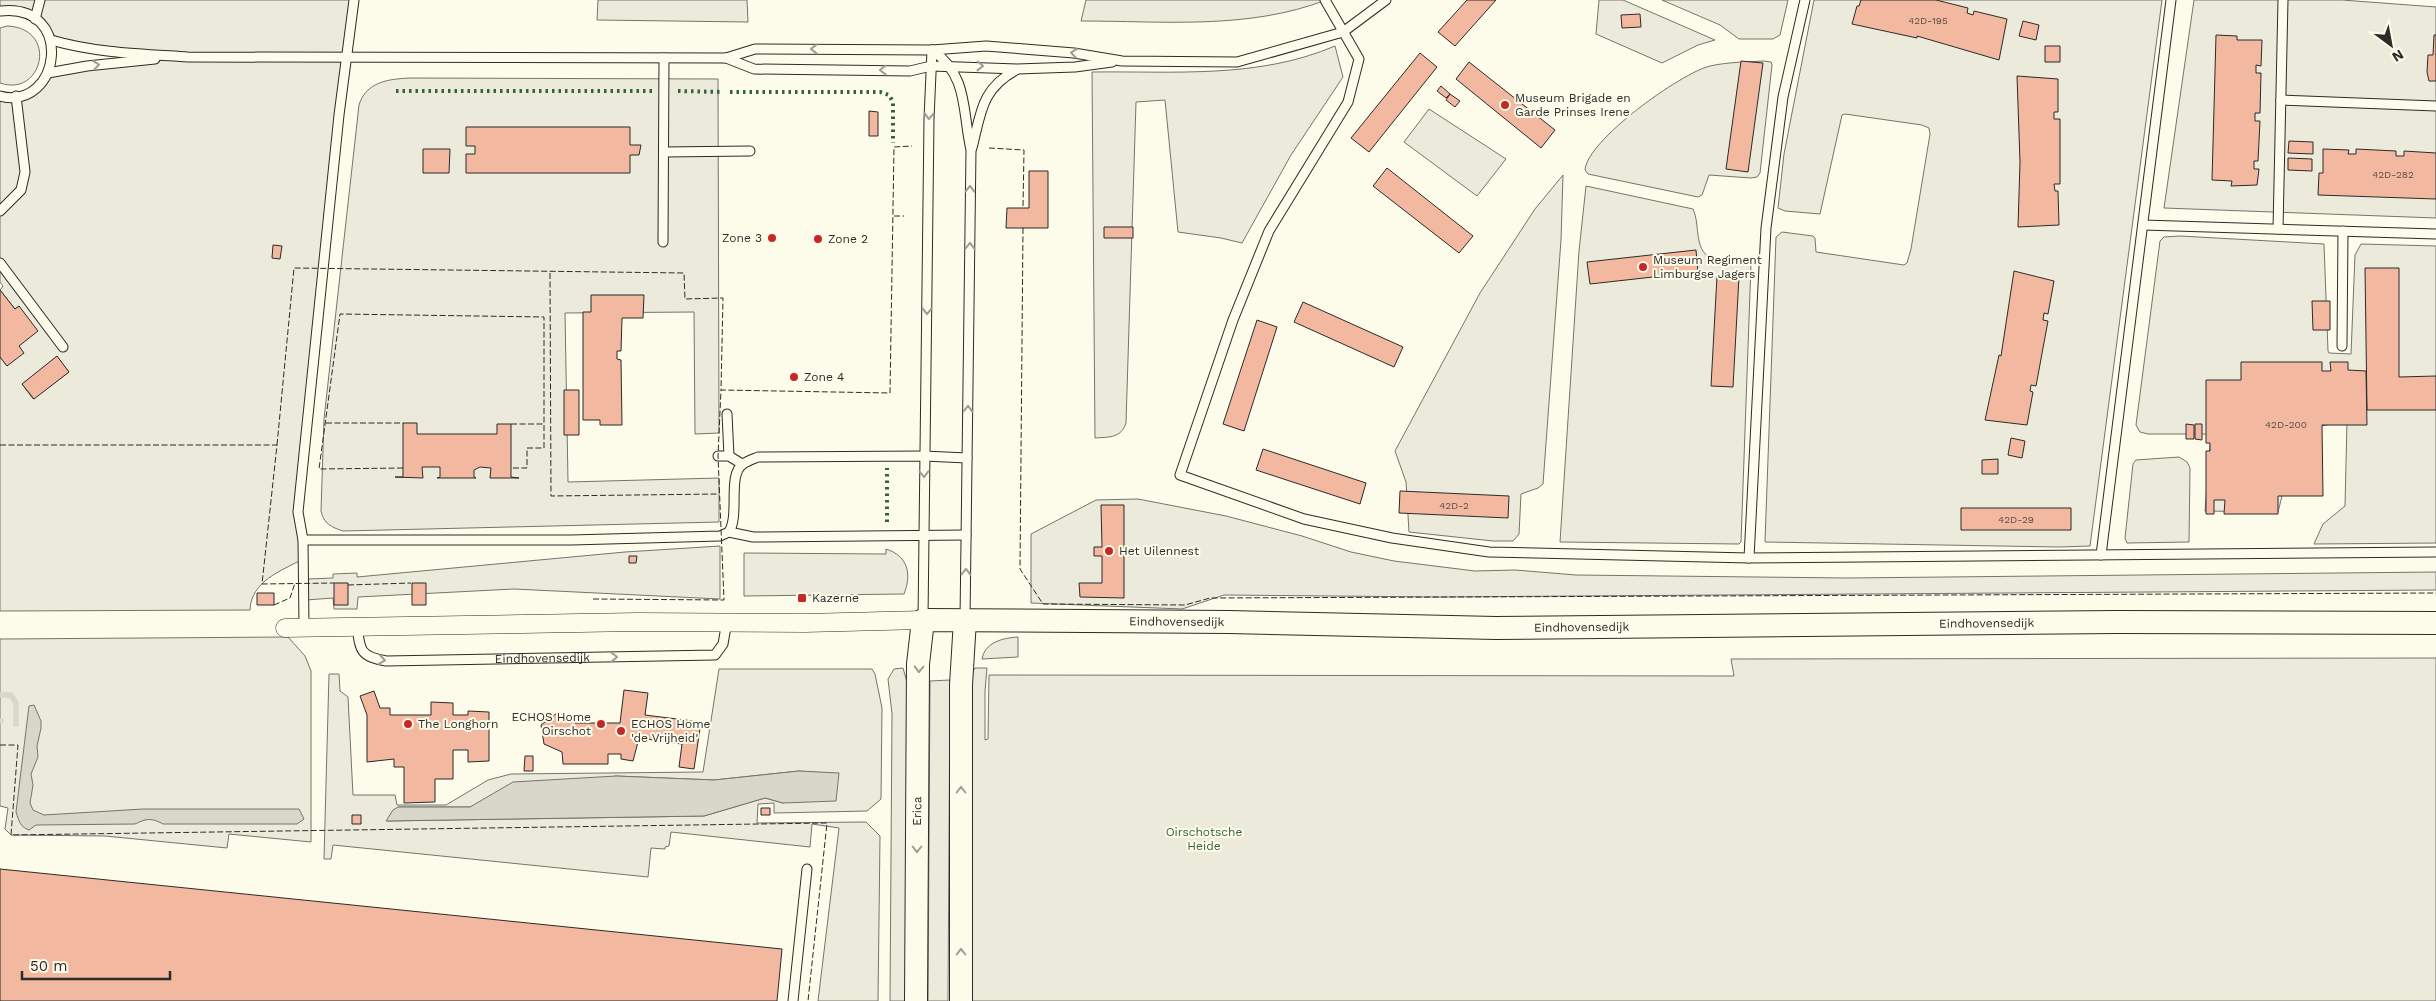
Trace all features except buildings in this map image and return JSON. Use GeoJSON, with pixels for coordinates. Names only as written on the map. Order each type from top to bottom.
{"type":"FeatureCollection","features":[{"type":"Feature","properties":{"kind":"street","name":"Eindhovensedijk"},"geometry":{"type":"LineString","coordinates":[[285,628],[727,621],[805,623],[923,620],[1229,622],[1496,628],[2117,622],[2436,623]]}},
{"type":"Feature","properties":{"kind":"street","name":"Erica"},"geometry":{"type":"LineString","coordinates":[[916,1001],[918,664],[923,620]]}},
{"type":"Feature","properties":{"kind":"street"},"geometry":{"type":"LineString","coordinates":[[961,1001],[961,685],[965,620]]}},
{"type":"Feature","properties":{"kind":"lane"},"geometry":{"type":"LineString","coordinates":[[3,10],[10,0]]}},
{"type":"Feature","properties":{"kind":"lane"},"geometry":{"type":"LineString","coordinates":[[35,19],[40,0]]}},
{"type":"Feature","properties":{"kind":"lane"},"geometry":{"type":"LineString","coordinates":[[304,627],[303,540],[298,512],[339,115],[354,0]]}},
{"type":"Feature","properties":{"kind":"lane"},"geometry":{"type":"LineString","coordinates":[[1325,0],[1359,59],[1348,102],[1268,231],[1233,320],[1180,475],[1304,519],[1392,538],[1489,552],[1750,558],[2436,552]]}},
{"type":"Feature","properties":{"kind":"lane"},"geometry":{"type":"LineString","coordinates":[[726,58],[754,70],[910,71],[932,66],[1017,69],[1075,67],[1122,61],[1237,62],[1343,32],[1386,0]]}},
{"type":"Feature","properties":{"kind":"lane"},"geometry":{"type":"LineString","coordinates":[[1750,558],[1766,228],[1783,97],[1804,0]]}},
{"type":"Feature","properties":{"kind":"lane"},"geometry":{"type":"LineString","coordinates":[[2102,555],[2170,0]]}},
{"type":"Feature","properties":{"kind":"lane"},"geometry":{"type":"LineString","coordinates":[[2278,229],[2283,0]]}},
{"type":"Feature","properties":{"kind":"lane"},"geometry":{"type":"LineString","coordinates":[[0,96],[23,95],[38,87],[48,73],[53,56],[51,40],[43,24],[29,14],[12,9],[3,10]]}},
{"type":"Feature","properties":{"kind":"lane"},"geometry":{"type":"LineString","coordinates":[[51,40],[110,52],[188,57],[726,58],[755,49],[932,50],[986,46],[1074,53],[1122,61]]}},
{"type":"Feature","properties":{"kind":"lane"},"geometry":{"type":"LineString","coordinates":[[932,50],[944,58],[950,66],[964,98],[965,124],[971,150],[965,620]]}},
{"type":"Feature","properties":{"kind":"lane"},"geometry":{"type":"LineString","coordinates":[[923,620],[924,456],[932,50]]}},
{"type":"Feature","properties":{"kind":"lane"},"geometry":{"type":"LineString","coordinates":[[48,73],[108,63],[188,57]]}},
{"type":"Feature","properties":{"kind":"lane"},"geometry":{"type":"LineString","coordinates":[[663,242],[664,58]]}},
{"type":"Feature","properties":{"kind":"lane"},"geometry":{"type":"LineString","coordinates":[[971,150],[985,97],[996,84],[1017,69]]}},
{"type":"Feature","properties":{"kind":"lane"},"geometry":{"type":"LineString","coordinates":[[0,211],[21,190],[26,172],[16,96]]}},
{"type":"Feature","properties":{"kind":"lane"},"geometry":{"type":"LineString","coordinates":[[2281,100],[2436,106]]}},
{"type":"Feature","properties":{"kind":"lane"},"geometry":{"type":"LineString","coordinates":[[664,152],[750,151]]}},
{"type":"Feature","properties":{"kind":"lane"},"geometry":{"type":"LineString","coordinates":[[2142,225],[2436,234]]}},
{"type":"Feature","properties":{"kind":"lane"},"geometry":{"type":"LineString","coordinates":[[2342,346],[2343,231]]}},
{"type":"Feature","properties":{"kind":"lane"},"geometry":{"type":"LineString","coordinates":[[0,263],[63,347]]}},
{"type":"Feature","properties":{"kind":"lane"},"geometry":{"type":"LineString","coordinates":[[727,414],[729,456]]}},
{"type":"Feature","properties":{"kind":"lane"},"geometry":{"type":"LineString","coordinates":[[718,456],[729,456],[742,464]]}},
{"type":"Feature","properties":{"kind":"lane"},"geometry":{"type":"LineString","coordinates":[[303,540],[572,540],[720,536],[729,532],[734,524],[736,475],[742,464],[758,457],[924,456],[967,458]]}},
{"type":"Feature","properties":{"kind":"lane"},"geometry":{"type":"LineString","coordinates":[[729,532],[753,537],[966,535]]}},
{"type":"Feature","properties":{"kind":"lane","name":"Eindhovensedijk"},"geometry":{"type":"LineString","coordinates":[[357,626],[360,649],[369,658],[396,661],[716,655],[723,644],[727,621]]}},
{"type":"Feature","properties":{"kind":"lane"},"geometry":{"type":"LineString","coordinates":[[793,1001],[807,869]]}},
{"type":"Feature","properties":{"kind":"green space"},"geometry":{"type":"Polygon","coordinates":[[[0,0],[354,0],[298,512],[303,559],[261,584],[252,600],[250,610],[0,611],[0,357],[7,366],[19,346],[19,306],[15,309],[0,290],[3,286],[0,282],[0,96],[23,95],[48,73],[64,69],[183,57],[51,40],[29,14],[0,11],[0,0]],[[57,357],[22,384],[33,399],[69,372],[57,357]]]}},
{"type":"Feature","properties":{"kind":"green space"},"geometry":{"type":"Polygon","coordinates":[[[598,0],[747,0],[748,22],[597,20],[598,0]]]}},
{"type":"Feature","properties":{"kind":"green space"},"geometry":{"type":"Polygon","coordinates":[[[1086,0],[1326,0],[1296,10],[1266,16],[1236,20],[1174,22],[1081,21],[1086,0]]]}},
{"type":"Feature","properties":{"kind":"green space"},"geometry":{"type":"Polygon","coordinates":[[[1599,0],[1623,0],[1715,40],[1698,45],[1662,63],[1596,34],[1599,0]]]}},
{"type":"Feature","properties":{"kind":"green space"},"geometry":{"type":"Polygon","coordinates":[[[1662,0],[1788,0],[1780,35],[1773,39],[1739,39],[1720,25],[1662,0]]]}},
{"type":"Feature","properties":{"kind":"green space"},"geometry":{"type":"Polygon","coordinates":[[[1814,0],[2162,0],[2090,546],[1765,542],[1776,237],[1782,232],[1813,236],[1815,238],[1816,252],[1904,265],[1907,263],[1930,134],[1929,128],[1922,125],[1842,115],[1820,214],[1785,211],[1778,208],[1784,154],[1814,0]]]}},
{"type":"Feature","properties":{"kind":"green space"},"geometry":{"type":"Polygon","coordinates":[[[2194,0],[2342,0],[2436,7],[2436,218],[2164,208],[2194,0]]]}},
{"type":"Feature","properties":{"kind":"green space"},"geometry":{"type":"Polygon","coordinates":[[[7,26],[23,30],[34,38],[39,49],[39,61],[35,72],[27,81],[15,85],[0,83],[0,28],[7,26]]]}},
{"type":"Feature","properties":{"kind":"green space"},"geometry":{"type":"Polygon","coordinates":[[[1335,46],[1343,77],[1291,155],[1242,243],[1178,232],[1165,100],[1136,102],[1126,423],[1121,432],[1114,436],[1095,438],[1092,72],[1185,72],[1246,68],[1306,57],[1335,46]]]}},
{"type":"Feature","properties":{"kind":"green space"},"geometry":{"type":"Polygon","coordinates":[[[1771,62],[1772,65],[1760,173],[1757,177],[1709,175],[1702,195],[1698,197],[1588,174],[1585,170],[1590,157],[1601,142],[1637,109],[1679,81],[1696,71],[1710,66],[1771,62]]]}},
{"type":"Feature","properties":{"kind":"green space"},"geometry":{"type":"Polygon","coordinates":[[[394,79],[718,79],[719,433],[695,434],[694,312],[565,313],[568,482],[719,478],[719,522],[343,531],[326,522],[321,511],[324,419],[359,105],[367,91],[379,83],[394,79]]]}},
{"type":"Feature","properties":{"kind":"green space"},"geometry":{"type":"Polygon","coordinates":[[[1429,109],[1506,159],[1477,196],[1404,142],[1429,109]]]}},
{"type":"Feature","properties":{"kind":"green space"},"geometry":{"type":"Polygon","coordinates":[[[1563,175],[1561,240],[1543,484],[1538,488],[1521,494],[1519,534],[1513,541],[1493,541],[1409,532],[1406,482],[1395,451],[1480,293],[1535,209],[1563,175]]]}},
{"type":"Feature","properties":{"kind":"green space"},"geometry":{"type":"Polygon","coordinates":[[[1586,186],[1693,209],[1700,245],[1708,257],[1725,262],[1751,264],[1741,542],[1739,544],[1560,542],[1579,251],[1586,186]]]}},
{"type":"Feature","properties":{"kind":"green space"},"geometry":{"type":"Polygon","coordinates":[[[2180,236],[2324,244],[2328,351],[2329,353],[2351,354],[2355,255],[2361,244],[2436,246],[2436,543],[2314,544],[2323,524],[2345,506],[2347,421],[2321,426],[2284,488],[2278,512],[2205,511],[2211,434],[2148,434],[2140,432],[2136,425],[2160,241],[2164,237],[2180,236]]]}},
{"type":"Feature","properties":{"kind":"green space"},"geometry":{"type":"Polygon","coordinates":[[[2179,457],[2187,462],[2190,468],[2189,542],[2127,543],[2125,538],[2133,464],[2136,460],[2179,457]]]}},
{"type":"Feature","properties":{"kind":"green space"},"geometry":{"type":"Polygon","coordinates":[[[1138,499],[1226,516],[1302,536],[1351,552],[1394,561],[1475,571],[1515,570],[1576,575],[1847,578],[2436,572],[2436,590],[1438,597],[1224,595],[1182,609],[1031,603],[1031,534],[1096,500],[1138,499]]]}},
{"type":"Feature","properties":{"kind":"green space"},"geometry":{"type":"Polygon","coordinates":[[[720,546],[720,599],[514,589],[358,597],[357,609],[334,609],[333,598],[306,600],[308,579],[333,578],[333,574],[357,573],[357,577],[625,552],[720,546]]]}},
{"type":"Feature","properties":{"kind":"green space"},"geometry":{"type":"Polygon","coordinates":[[[886,549],[899,556],[906,567],[908,580],[904,594],[744,596],[744,553],[886,554],[886,549]]]}},
{"type":"Feature","properties":{"kind":"green space"},"geometry":{"type":"Polygon","coordinates":[[[288,637],[305,656],[311,671],[311,842],[229,834],[227,848],[105,836],[11,835],[5,829],[8,808],[0,806],[0,639],[288,637]]]}},
{"type":"Feature","properties":{"kind":"green space"},"geometry":{"type":"Polygon","coordinates":[[[1018,637],[1018,657],[982,659],[987,649],[995,642],[1006,638],[1018,637]]]}},
{"type":"Feature","properties":{"kind":"green space","name":"Oirschotsche Heide"},"geometry":{"type":"Polygon","coordinates":[[[2436,658],[2436,1001],[970,1001],[972,673],[975,668],[987,668],[985,740],[988,739],[989,675],[1734,676],[1731,659],[2436,658]]]}},
{"type":"Feature","properties":{"kind":"green space"},"geometry":{"type":"Polygon","coordinates":[[[903,668],[907,682],[906,1001],[890,1001],[892,714],[888,679],[894,669],[903,668]]]}},
{"type":"Feature","properties":{"kind":"green space"},"geometry":{"type":"Polygon","coordinates":[[[719,669],[872,669],[875,674],[882,708],[881,799],[867,811],[774,813],[774,803],[758,804],[757,823],[866,822],[880,836],[878,1001],[818,1001],[839,828],[812,824],[810,847],[671,832],[669,846],[665,847],[665,849],[651,848],[648,877],[333,845],[331,859],[324,859],[329,674],[339,674],[340,691],[348,697],[353,795],[395,795],[397,805],[446,805],[488,780],[511,774],[703,772],[719,669]],[[799,771],[714,780],[616,776],[470,807],[398,807],[387,821],[704,816],[765,798],[783,803],[839,774],[799,771]]]}},
{"type":"Feature","properties":{"kind":"green space"},"geometry":{"type":"Polygon","coordinates":[[[950,680],[948,1001],[928,1001],[930,681],[950,680]]]}},
{"type":"Feature","properties":{"kind":"shaded area"},"geometry":{"type":"Polygon","coordinates":[[[34,705],[41,721],[41,728],[37,746],[38,757],[31,774],[33,785],[30,803],[33,810],[44,815],[143,809],[299,809],[304,819],[297,824],[163,824],[149,819],[135,824],[36,825],[29,830],[26,829],[20,823],[16,812],[29,706],[34,705]]]}},
{"type":"Feature","properties":{"kind":"shaded area"},"geometry":{"type":"Polygon","coordinates":[[[799,771],[839,773],[836,801],[783,803],[765,798],[704,816],[386,821],[393,810],[398,807],[470,807],[513,782],[616,776],[714,780],[799,771]]]}},
{"type":"Feature","properties":{"kind":"waterway"},"geometry":{"type":"LineString","coordinates":[[0,695],[11,695],[16,703],[16,724]]}},
{"type":"Feature","properties":{"kind":"hedge"},"geometry":{"type":"LineString","coordinates":[[396,91],[653,91]]}},
{"type":"Feature","properties":{"kind":"hedge"},"geometry":{"type":"LineString","coordinates":[[678,91],[723,92]]}},
{"type":"Feature","properties":{"kind":"hedge"},"geometry":{"type":"LineString","coordinates":[[730,92],[880,92],[889,95],[893,102],[893,143]]}},
{"type":"Feature","properties":{"kind":"hedge"},"geometry":{"type":"LineString","coordinates":[[887,468],[887,522]]}},
{"type":"Feature","properties":{"kind":"fence"},"geometry":{"type":"LineString","coordinates":[[593,599],[724,600],[718,456],[721,390],[890,393],[894,147],[912,146]]}},
{"type":"Feature","properties":{"kind":"fence"},"geometry":{"type":"LineString","coordinates":[[989,148],[1024,150],[1023,208]]}},
{"type":"Feature","properties":{"kind":"fence"},"geometry":{"type":"LineString","coordinates":[[894,216],[904,216]]}},
{"type":"Feature","properties":{"kind":"fence"},"geometry":{"type":"LineString","coordinates":[[1023,228],[1020,569],[1043,604],[1185,605],[1210,598],[2436,593]]}},
{"type":"Feature","properties":{"kind":"fence"},"geometry":{"type":"LineString","coordinates":[[277,445],[294,268],[684,273],[685,299],[723,298],[721,390]]}},
{"type":"Feature","properties":{"kind":"fence"},"geometry":{"type":"LineString","coordinates":[[550,273],[551,496],[719,494]]}},
{"type":"Feature","properties":{"kind":"fence"},"geometry":{"type":"LineString","coordinates":[[403,468],[319,469],[340,314],[544,317],[544,448],[527,448],[527,468],[511,468]]}},
{"type":"Feature","properties":{"kind":"fence"},"geometry":{"type":"LineString","coordinates":[[326,423],[403,423]]}},
{"type":"Feature","properties":{"kind":"fence"},"geometry":{"type":"LineString","coordinates":[[511,424],[544,424]]}},
{"type":"Feature","properties":{"kind":"fence"},"geometry":{"type":"LineString","coordinates":[[0,445],[277,445],[262,584],[334,583]]}},
{"type":"Feature","properties":{"kind":"fence"},"geometry":{"type":"LineString","coordinates":[[274,605],[290,598],[295,583]]}},
{"type":"Feature","properties":{"kind":"fence"},"geometry":{"type":"LineString","coordinates":[[348,585],[411,583]]}},
{"type":"Feature","properties":{"kind":"fence"},"geometry":{"type":"LineString","coordinates":[[0,745],[18,745],[11,835],[827,823],[808,1001]]}},
{"type":"Feature","properties":{"kind":"place","name":"Museum Brigade en Garde Prinses Irene"},"geometry":{"type":"Point","coordinates":[1505,105]}},
{"type":"Feature","properties":{"kind":"place","name":"Zone 3"},"geometry":{"type":"Point","coordinates":[772,238]}},
{"type":"Feature","properties":{"kind":"place","name":"Zone 2"},"geometry":{"type":"Point","coordinates":[818,239]}},
{"type":"Feature","properties":{"kind":"place","name":"Museum Regiment Limburgse Jagers"},"geometry":{"type":"Point","coordinates":[1643,267]}},
{"type":"Feature","properties":{"kind":"place","name":"Zone 4"},"geometry":{"type":"Point","coordinates":[794,377]}},
{"type":"Feature","properties":{"kind":"place","name":"Het Uilennest"},"geometry":{"type":"Point","coordinates":[1109,551]}},
{"type":"Feature","properties":{"kind":"place","name":"Kazerne"},"geometry":{"type":"Point","coordinates":[802,598]}},
{"type":"Feature","properties":{"kind":"place","name":"The Longhorn"},"geometry":{"type":"Point","coordinates":[408,724]}},
{"type":"Feature","properties":{"kind":"place","name":"ECHOS Home Oirschot"},"geometry":{"type":"Point","coordinates":[601,724]}},
{"type":"Feature","properties":{"kind":"place","name":"ECHOS Home 'de Vrijheid'"},"geometry":{"type":"Point","coordinates":[621,731]}}]}
